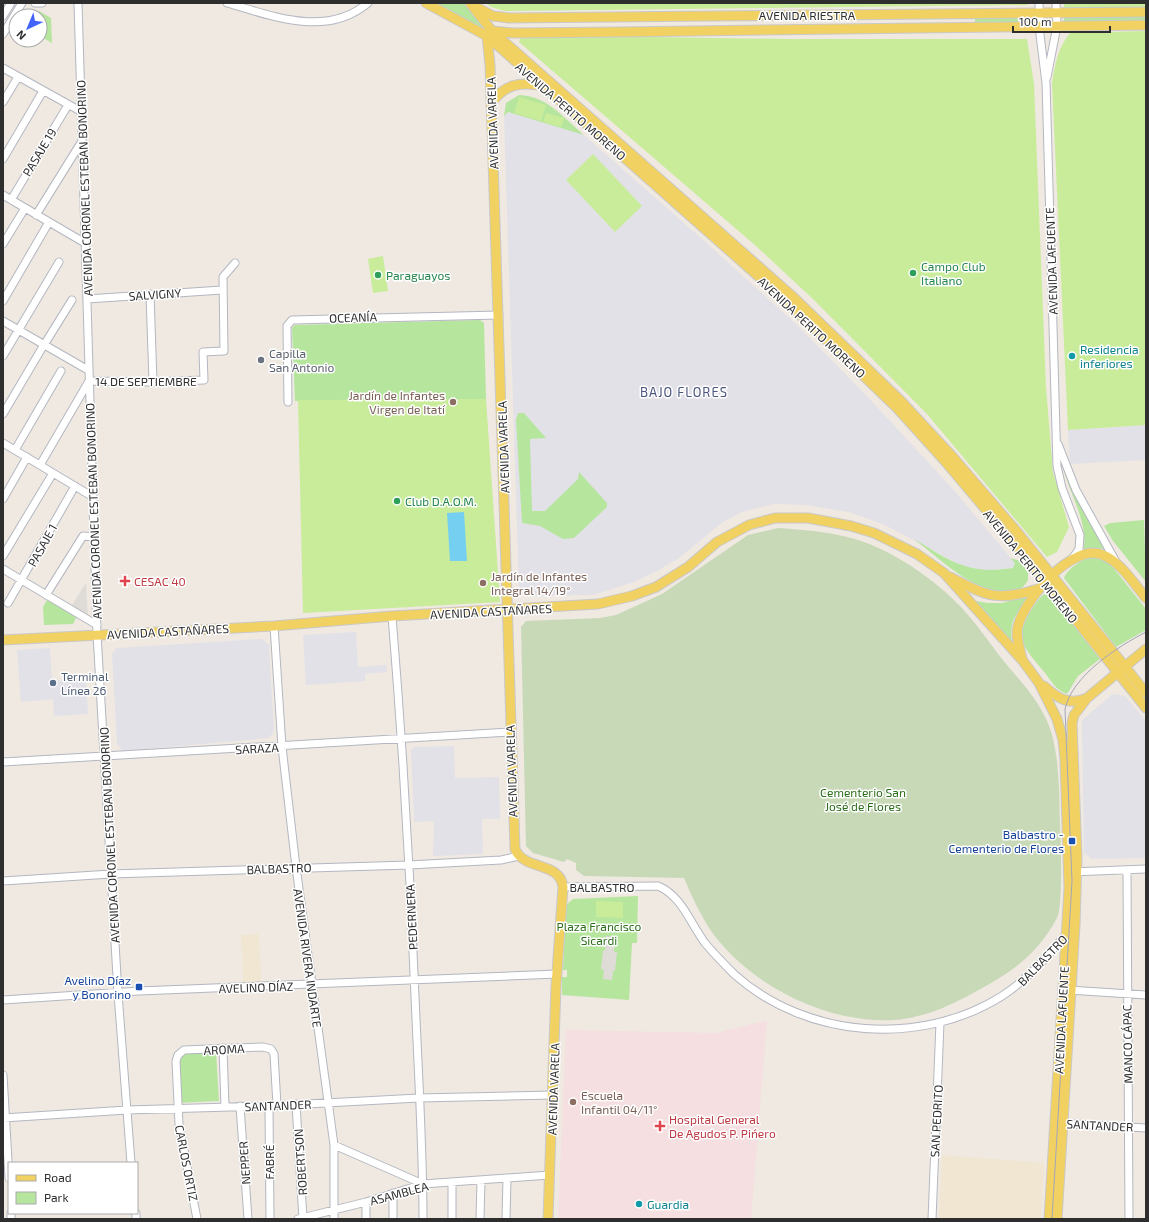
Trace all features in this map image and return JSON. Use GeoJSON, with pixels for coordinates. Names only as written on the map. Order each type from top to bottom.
{"type":"FeatureCollection","features":[{"type":"Feature","properties":{"kind":"main road","name":"AVENIDA PERITO MORENO"},"geometry":{"type":"LineString","coordinates":[[426,3],[508,45],[790,295],[902,401],[951,455],[1052,576],[1122,670],[1146,708]]}},
{"type":"Feature","properties":{"kind":"main road","name":"AVENIDA PERITO MORENO"},"geometry":{"type":"LineString","coordinates":[[471,3],[489,34],[544,86],[784,299],[897,408],[949,466],[1042,586],[1146,693]]}},
{"type":"Feature","properties":{"kind":"main road","name":"AVENIDA RIESTRA"},"geometry":{"type":"LineString","coordinates":[[471,3],[487,14],[501,18],[1038,8],[1146,12]]}},
{"type":"Feature","properties":{"kind":"main road"},"geometry":{"type":"LineString","coordinates":[[617,17],[618,32]]}},
{"type":"Feature","properties":{"kind":"main road","name":"AVENIDA RIESTRA"},"geometry":{"type":"LineString","coordinates":[[489,34],[512,32],[1146,25]]}},
{"type":"Feature","properties":{"kind":"main road"},"geometry":{"type":"LineString","coordinates":[[508,45],[507,38],[512,32]]}},
{"type":"Feature","properties":{"kind":"main road","name":"AVENIDA VARELA"},"geometry":{"type":"LineString","coordinates":[[489,34],[508,610],[510,732],[515,850],[519,856]]}},
{"type":"Feature","properties":{"kind":"main road"},"geometry":{"type":"LineString","coordinates":[[491,104],[504,89],[513,84],[523,83],[544,86]]}},
{"type":"Feature","properties":{"kind":"main road","name":"AVENIDA CASTAÑARES"},"geometry":{"type":"LineString","coordinates":[[3,640],[97,630],[274,626],[392,616],[598,604],[632,596],[656,587],[678,574],[717,542],[733,532],[762,520],[792,517],[821,520],[851,526],[874,533],[917,554],[944,573],[978,591],[999,597],[1010,597],[1042,586]]}},
{"type":"Feature","properties":{"kind":"main road"},"geometry":{"type":"LineString","coordinates":[[1042,586],[1073,558],[1091,553],[1097,553],[1108,557],[1118,565],[1146,598]]}},
{"type":"Feature","properties":{"kind":"main road","name":"AVENIDA CASTAÑARES"},"geometry":{"type":"LineString","coordinates":[[944,573],[1023,661]]}},
{"type":"Feature","properties":{"kind":"main road","name":"AVENIDA LAFUENTE"},"geometry":{"type":"LineString","coordinates":[[1042,586],[1017,627],[1017,635],[1023,661],[1039,682],[1052,707],[1063,740],[1073,872],[1066,935],[1067,990]]}},
{"type":"Feature","properties":{"kind":"main road","name":"AVENIDA LAFUENTE"},"geometry":{"type":"LineString","coordinates":[[1057,1219],[1059,1123],[1067,990],[1075,925],[1073,872],[1072,723],[1074,715],[1087,698],[1146,649]]}},
{"type":"Feature","properties":{"kind":"main road","name":"AVENIDA LAFUENTE"},"geometry":{"type":"LineString","coordinates":[[1039,682],[1066,701],[1075,702],[1087,698]]}},
{"type":"Feature","properties":{"kind":"main road","name":"BALBASTRO"},"geometry":{"type":"LineString","coordinates":[[519,856],[528,862],[556,873],[561,880],[563,887]]}},
{"type":"Feature","properties":{"kind":"main road","name":"AVENIDA VARELA"},"geometry":{"type":"LineString","coordinates":[[548,1219],[557,974],[563,887]]}},
{"type":"Feature","properties":{"kind":"main road","name":"AVENIDA LAFUENTE"},"geometry":{"type":"LineString","coordinates":[[1049,1219],[1059,1123]]}},
{"type":"Feature","properties":{"kind":"street"},"geometry":{"type":"LineString","coordinates":[[3,16],[11,3]]}},
{"type":"Feature","properties":{"kind":"street"},"geometry":{"type":"LineString","coordinates":[[3,34],[22,3]]}},
{"type":"Feature","properties":{"kind":"street"},"geometry":{"type":"LineString","coordinates":[[35,3],[42,3]]}},
{"type":"Feature","properties":{"kind":"street","name":"AVENIDA CORONEL ESTEBAN BONORINO"},"geometry":{"type":"LineString","coordinates":[[78,3],[97,630],[118,994],[131,1162]]}},
{"type":"Feature","properties":{"kind":"street"},"geometry":{"type":"LineString","coordinates":[[227,3],[290,20],[318,22],[346,17],[368,3]]}},
{"type":"Feature","properties":{"kind":"street","name":"AVENIDA LAFUENTE"},"geometry":{"type":"LineString","coordinates":[[1038,8],[1046,83],[1057,466],[1059,477],[1080,535],[1078,549],[1073,558]]}},
{"type":"Feature","properties":{"kind":"street","name":"AVENIDA LAFUENTE"},"geometry":{"type":"LineString","coordinates":[[1046,83],[1057,26],[1056,8]]}},
{"type":"Feature","properties":{"kind":"street"},"geometry":{"type":"LineString","coordinates":[[3,68],[82,112]]}},
{"type":"Feature","properties":{"kind":"street"},"geometry":{"type":"LineString","coordinates":[[3,102],[18,77]]}},
{"type":"Feature","properties":{"kind":"street"},"geometry":{"type":"LineString","coordinates":[[3,159],[43,91]]}},
{"type":"Feature","properties":{"kind":"street","name":"PASAJE 19"},"geometry":{"type":"LineString","coordinates":[[10,200],[68,105]]}},
{"type":"Feature","properties":{"kind":"street"},"geometry":{"type":"LineString","coordinates":[[36,215],[82,141]]}},
{"type":"Feature","properties":{"kind":"street"},"geometry":{"type":"LineString","coordinates":[[3,195],[86,243]]}},
{"type":"Feature","properties":{"kind":"street"},"geometry":{"type":"LineString","coordinates":[[3,244],[25,208]]}},
{"type":"Feature","properties":{"kind":"street"},"geometry":{"type":"LineString","coordinates":[[3,301],[49,222]]}},
{"type":"Feature","properties":{"kind":"street"},"geometry":{"type":"LineString","coordinates":[[3,356],[59,262]]}},
{"type":"Feature","properties":{"kind":"street","name":"14 DE SEPTIEMBRE"},"geometry":{"type":"LineString","coordinates":[[89,381],[153,382],[204,380],[203,352],[224,351],[223,277],[234,263]]}},
{"type":"Feature","properties":{"kind":"street","name":"SALVIGNY"},"geometry":{"type":"LineString","coordinates":[[87,299],[222,290]]}},
{"type":"Feature","properties":{"kind":"street"},"geometry":{"type":"LineString","coordinates":[[150,294],[153,382]]}},
{"type":"Feature","properties":{"kind":"street"},"geometry":{"type":"LineString","coordinates":[[3,414],[72,300]]}},
{"type":"Feature","properties":{"kind":"street","name":"OCEANÍA"},"geometry":{"type":"LineString","coordinates":[[288,402],[287,326],[292,320],[499,314]]}},
{"type":"Feature","properties":{"kind":"street"},"geometry":{"type":"LineString","coordinates":[[3,321],[43,347],[88,370]]}},
{"type":"Feature","properties":{"kind":"street"},"geometry":{"type":"LineString","coordinates":[[15,450],[61,371]]}},
{"type":"Feature","properties":{"kind":"street"},"geometry":{"type":"LineString","coordinates":[[40,465],[89,381]]}},
{"type":"Feature","properties":{"kind":"street","name":"AVENIDA LAFUENTE"},"geometry":{"type":"LineString","coordinates":[[1056,438],[1076,490],[1118,565]]}},
{"type":"Feature","properties":{"kind":"street"},"geometry":{"type":"LineString","coordinates":[[3,443],[93,497]]}},
{"type":"Feature","properties":{"kind":"street"},"geometry":{"type":"LineString","coordinates":[[3,499],[27,457]]}},
{"type":"Feature","properties":{"kind":"street"},"geometry":{"type":"LineString","coordinates":[[3,556],[53,473]]}},
{"type":"Feature","properties":{"kind":"street","name":"PASAJE 1"},"geometry":{"type":"LineString","coordinates":[[8,604],[75,486]]}},
{"type":"Feature","properties":{"kind":"street"},"geometry":{"type":"LineString","coordinates":[[46,595],[83,536],[94,537]]}},
{"type":"Feature","properties":{"kind":"street"},"geometry":{"type":"LineString","coordinates":[[3,570],[46,595],[97,630]]}},
{"type":"Feature","properties":{"kind":"street","name":"PEDERNERA"},"geometry":{"type":"LineString","coordinates":[[392,616],[402,738],[409,865],[423,1184],[423,1219]]}},
{"type":"Feature","properties":{"kind":"street","name":"AVENIDA RIVERA INDARTE"},"geometry":{"type":"LineString","coordinates":[[274,626],[282,747],[296,867],[334,1145],[334,1219]]}},
{"type":"Feature","properties":{"kind":"street","name":"SARAZA"},"geometry":{"type":"LineString","coordinates":[[3,762],[282,747],[510,732]]}},
{"type":"Feature","properties":{"kind":"street","name":"BALBASTRO"},"geometry":{"type":"LineString","coordinates":[[3,881],[112,874],[296,867],[409,865],[501,860],[519,856]]}},
{"type":"Feature","properties":{"kind":"street"},"geometry":{"type":"LineString","coordinates":[[1073,872],[1146,869]]}},
{"type":"Feature","properties":{"kind":"street","name":"MANCO CÁPAC"},"geometry":{"type":"LineString","coordinates":[[1127,870],[1126,994],[1129,1219]]}},
{"type":"Feature","properties":{"kind":"street","name":"BALBASTRO"},"geometry":{"type":"LineString","coordinates":[[563,887],[658,886],[668,890],[676,897],[706,943],[736,975],[771,1000],[811,1018],[839,1025],[875,1030],[904,1029],[940,1023],[972,1012],[1016,986],[1029,976],[1075,925]]}},
{"type":"Feature","properties":{"kind":"street","name":"AVELINO DÍAZ"},"geometry":{"type":"LineString","coordinates":[[3,1000],[132,992],[557,974]]}},
{"type":"Feature","properties":{"kind":"street"},"geometry":{"type":"LineString","coordinates":[[1067,990],[1146,995]]}},
{"type":"Feature","properties":{"kind":"street","name":"SAN PEDRITO"},"geometry":{"type":"LineString","coordinates":[[932,1219],[940,1023]]}},
{"type":"Feature","properties":{"kind":"street","name":"AROMA"},"geometry":{"type":"LineString","coordinates":[[178,1055],[184,1050],[263,1047],[271,1049]]}},
{"type":"Feature","properties":{"kind":"street"},"geometry":{"type":"LineString","coordinates":[[223,1048],[225,1107]]}},
{"type":"Feature","properties":{"kind":"street","name":"FABRÉ"},"geometry":{"type":"LineString","coordinates":[[270,1219],[274,1054],[271,1049]]}},
{"type":"Feature","properties":{"kind":"street","name":"CARLOS ORTIZ"},"geometry":{"type":"LineString","coordinates":[[178,1055],[176,1062],[177,1108],[197,1219]]}},
{"type":"Feature","properties":{"kind":"street"},"geometry":{"type":"LineString","coordinates":[[3,1075],[8,1163]]}},
{"type":"Feature","properties":{"kind":"street","name":"SANTANDER"},"geometry":{"type":"LineString","coordinates":[[5,1118],[127,1110],[328,1103],[419,1098],[553,1095]]}},
{"type":"Feature","properties":{"kind":"street","name":"ROBERTSON"},"geometry":{"type":"LineString","coordinates":[[296,1104],[302,1219]]}},
{"type":"Feature","properties":{"kind":"street","name":"NEPPER"},"geometry":{"type":"LineString","coordinates":[[240,1106],[248,1219]]}},
{"type":"Feature","properties":{"kind":"street","name":"SANTANDER"},"geometry":{"type":"LineString","coordinates":[[1059,1123],[1146,1128]]}},
{"type":"Feature","properties":{"kind":"street"},"geometry":{"type":"LineString","coordinates":[[334,1145],[423,1184]]}},
{"type":"Feature","properties":{"kind":"street","name":"ASAMBLEA"},"geometry":{"type":"LineString","coordinates":[[302,1219],[366,1202],[423,1184],[550,1175]]}},
{"type":"Feature","properties":{"kind":"street"},"geometry":{"type":"LineString","coordinates":[[506,1219],[507,1178]]}},
{"type":"Feature","properties":{"kind":"street"},"geometry":{"type":"LineString","coordinates":[[480,1180],[480,1219]]}},
{"type":"Feature","properties":{"kind":"street"},"geometry":{"type":"LineString","coordinates":[[452,1183],[452,1219]]}},
{"type":"Feature","properties":{"kind":"street"},"geometry":{"type":"LineString","coordinates":[[393,1193],[393,1219]]}},
{"type":"Feature","properties":{"kind":"street"},"geometry":{"type":"LineString","coordinates":[[366,1202],[366,1219]]}},
{"type":"Feature","properties":{"kind":"shaded area"},"geometry":{"type":"Polygon","coordinates":[[[508,112],[584,135],[701,238],[796,324],[864,393],[952,488],[1015,563],[1013,568],[990,570],[966,568],[885,525],[849,512],[806,505],[774,504],[742,512],[723,522],[679,558],[634,582],[593,595],[524,596],[519,590],[504,116],[508,112]]]}},
{"type":"Feature","properties":{"kind":"shaded area"},"geometry":{"type":"Polygon","coordinates":[[[1146,425],[1146,460],[1070,464],[1068,430],[1146,425]]]}},
{"type":"Feature","properties":{"kind":"shaded area"},"geometry":{"type":"Polygon","coordinates":[[[86,583],[88,617],[72,605],[86,583]]]}},
{"type":"Feature","properties":{"kind":"shaded area"},"geometry":{"type":"Polygon","coordinates":[[[356,632],[358,667],[386,665],[387,672],[365,674],[365,681],[306,685],[303,635],[356,632]]]}},
{"type":"Feature","properties":{"kind":"shaded area"},"geometry":{"type":"Polygon","coordinates":[[[262,639],[269,645],[274,731],[269,738],[123,751],[117,744],[112,654],[116,648],[262,639]]]}},
{"type":"Feature","properties":{"kind":"shaded area","name":"Terminal Línea 26"},"geometry":{"type":"Polygon","coordinates":[[[50,648],[52,681],[86,679],[88,714],[54,716],[53,699],[21,702],[17,650],[50,648]]]}},
{"type":"Feature","properties":{"kind":"shaded area"},"geometry":{"type":"Polygon","coordinates":[[[1113,694],[1125,696],[1146,721],[1146,858],[1092,859],[1084,853],[1082,720],[1113,694]]]}},
{"type":"Feature","properties":{"kind":"shaded area"},"geometry":{"type":"Polygon","coordinates":[[[454,746],[455,778],[499,777],[500,819],[482,819],[483,854],[433,856],[434,821],[414,822],[411,750],[414,747],[454,746]]]}},
{"type":"Feature","properties":{"kind":"shaded area"},"geometry":{"type":"Polygon","coordinates":[[[259,934],[261,982],[243,983],[241,935],[259,934]]]}},
{"type":"Feature","properties":{"kind":"shaded area"},"geometry":{"type":"Polygon","coordinates":[[[606,936],[615,937],[614,952],[617,952],[615,971],[613,971],[612,980],[603,979],[604,970],[601,969],[606,936]]]}},
{"type":"Feature","properties":{"kind":"shaded area","name":"Hospital General De Agudos P. Pińero"},"geometry":{"type":"Polygon","coordinates":[[[767,1020],[751,1219],[558,1219],[566,1030],[716,1033],[767,1020]]]}},
{"type":"Feature","properties":{"kind":"shaded area"},"geometry":{"type":"Polygon","coordinates":[[[942,1155],[1044,1163],[1041,1219],[939,1219],[942,1155]]]}},
{"type":"Feature","properties":{"kind":"green space"},"geometry":{"type":"Polygon","coordinates":[[[431,3],[465,3],[481,22],[483,28],[472,25],[431,3]]]}},
{"type":"Feature","properties":{"kind":"green space"},"geometry":{"type":"Polygon","coordinates":[[[486,3],[1028,3],[1028,5],[505,11],[491,7],[486,3]]]}},
{"type":"Feature","properties":{"kind":"green space"},"geometry":{"type":"Polygon","coordinates":[[[1064,3],[1146,3],[1146,7],[1064,8],[1064,3]]]}},
{"type":"Feature","properties":{"kind":"green space"},"geometry":{"type":"Polygon","coordinates":[[[1064,15],[1146,15],[1146,21],[1064,22],[1064,15]]]}},
{"type":"Feature","properties":{"kind":"green space"},"geometry":{"type":"Polygon","coordinates":[[[48,16],[51,18],[52,43],[48,41],[48,16]]]}},
{"type":"Feature","properties":{"kind":"green space"},"geometry":{"type":"Polygon","coordinates":[[[975,16],[1033,16],[1033,24],[975,24],[975,16]]]}},
{"type":"Feature","properties":{"kind":"green space"},"geometry":{"type":"Polygon","coordinates":[[[1146,31],[1146,425],[1068,430],[1052,83],[1054,70],[1060,50],[1070,33],[1146,31]]]}},
{"type":"Feature","properties":{"kind":"green space","name":"Campo Club Italiano"},"geometry":{"type":"Polygon","coordinates":[[[522,35],[787,39],[1027,39],[1034,84],[1046,388],[1053,472],[1069,527],[1057,552],[1047,557],[927,414],[814,300],[756,246],[519,42],[522,35]]]}},
{"type":"Feature","properties":{"kind":"green space"},"geometry":{"type":"Polygon","coordinates":[[[519,95],[529,96],[547,104],[562,115],[584,135],[508,112],[504,116],[506,103],[519,95]]]}},
{"type":"Feature","properties":{"kind":"green space"},"geometry":{"type":"Polygon","coordinates":[[[519,97],[546,105],[541,121],[514,113],[519,97]]]}},
{"type":"Feature","properties":{"kind":"green space"},"geometry":{"type":"Polygon","coordinates":[[[546,113],[564,118],[561,127],[543,122],[546,113]]]}},
{"type":"Feature","properties":{"kind":"green space"},"geometry":{"type":"Polygon","coordinates":[[[593,154],[642,206],[615,232],[566,180],[593,154]]]}},
{"type":"Feature","properties":{"kind":"green space","name":"Paraguayos"},"geometry":{"type":"Polygon","coordinates":[[[383,256],[388,291],[373,293],[368,259],[383,256]]]}},
{"type":"Feature","properties":{"kind":"green space"},"geometry":{"type":"Polygon","coordinates":[[[480,320],[484,323],[486,399],[295,401],[292,328],[295,325],[480,320]]]}},
{"type":"Feature","properties":{"kind":"green space","name":"Club D.A.O.M."},"geometry":{"type":"Polygon","coordinates":[[[486,399],[500,602],[303,613],[298,400],[486,399]]]}},
{"type":"Feature","properties":{"kind":"green space"},"geometry":{"type":"Polygon","coordinates":[[[518,413],[524,413],[546,438],[530,439],[532,511],[545,511],[578,479],[579,472],[607,503],[607,507],[574,538],[563,539],[540,526],[522,523],[516,420],[518,413]]]}},
{"type":"Feature","properties":{"kind":"green space"},"geometry":{"type":"Polygon","coordinates":[[[1062,462],[1107,549],[1096,548],[1083,551],[1084,541],[1081,518],[1062,462]]]}},
{"type":"Feature","properties":{"kind":"green space"},"geometry":{"type":"Polygon","coordinates":[[[1144,520],[1146,582],[1113,541],[1104,526],[1110,523],[1144,520]]]}},
{"type":"Feature","properties":{"kind":"green space","name":"Cementerio San José de Flores"},"geometry":{"type":"Polygon","coordinates":[[[778,528],[832,534],[864,542],[903,561],[940,587],[967,613],[1031,694],[1038,704],[1052,735],[1058,769],[1061,846],[1061,889],[1057,918],[1041,942],[1022,962],[1000,978],[966,997],[926,1014],[894,1020],[868,1019],[842,1015],[816,1007],[790,996],[766,983],[744,967],[725,948],[709,928],[695,903],[684,878],[584,876],[576,870],[576,863],[567,859],[564,862],[533,853],[526,846],[521,627],[526,621],[600,618],[616,615],[662,594],[748,535],[778,528]]]}},
{"type":"Feature","properties":{"kind":"green space"},"geometry":{"type":"Polygon","coordinates":[[[914,539],[949,560],[971,568],[997,570],[1013,568],[1015,563],[1010,558],[1021,561],[1028,573],[1028,580],[1023,587],[1015,591],[1002,592],[988,589],[961,576],[914,539]]]}},
{"type":"Feature","properties":{"kind":"green space"},"geometry":{"type":"Polygon","coordinates":[[[1093,556],[1106,561],[1112,566],[1146,609],[1146,630],[1116,647],[1064,578],[1076,564],[1093,556]]]}},
{"type":"Feature","properties":{"kind":"green space"},"geometry":{"type":"Polygon","coordinates":[[[1044,594],[1050,596],[1100,659],[1078,676],[1067,694],[1063,693],[1057,688],[1033,659],[1025,646],[1023,639],[1022,632],[1024,623],[1034,606],[1044,594]]]}},
{"type":"Feature","properties":{"kind":"green space"},"geometry":{"type":"Polygon","coordinates":[[[1027,596],[1028,599],[1016,614],[1012,624],[1012,643],[976,601],[1002,603],[1027,596]]]}},
{"type":"Feature","properties":{"kind":"green space"},"geometry":{"type":"Polygon","coordinates":[[[47,600],[77,616],[73,624],[44,625],[43,607],[47,600]]]}},
{"type":"Feature","properties":{"kind":"green space","name":"Plaza Francisco Sicardi"},"geometry":{"type":"Polygon","coordinates":[[[638,896],[637,943],[632,943],[629,1000],[562,995],[562,977],[567,977],[567,970],[563,970],[566,905],[573,899],[638,896]]]}},
{"type":"Feature","properties":{"kind":"green space"},"geometry":{"type":"Polygon","coordinates":[[[596,901],[623,902],[623,918],[596,917],[596,901]]]}},
{"type":"Feature","properties":{"kind":"green space"},"geometry":{"type":"Polygon","coordinates":[[[216,1052],[219,1101],[177,1103],[176,1053],[216,1052]]]}},
{"type":"Feature","properties":{"kind":"water"},"geometry":{"type":"Polygon","coordinates":[[[464,512],[467,561],[450,561],[447,513],[464,512]]]}},
{"type":"Feature","properties":{"kind":"tram line"},"geometry":{"type":"LineString","coordinates":[[1052,1219],[1072,881],[1065,709],[1069,697],[1086,674],[1109,654],[1146,632]]}},
{"type":"Feature","properties":{"kind":"place","name":"Campo Club Italiano"},"geometry":{"type":"Point","coordinates":[913,273]}},
{"type":"Feature","properties":{"kind":"place","name":"Paraguayos"},"geometry":{"type":"Point","coordinates":[378,275]}},
{"type":"Feature","properties":{"kind":"place","name":"Residencia inferiores"},"geometry":{"type":"Point","coordinates":[1072,356]}},
{"type":"Feature","properties":{"kind":"place","name":"Capilla San Antonio"},"geometry":{"type":"Point","coordinates":[261,360]}},
{"type":"Feature","properties":{"kind":"place","name":"Jardín de Infantes Virgen de Itatí"},"geometry":{"type":"Point","coordinates":[453,402]}},
{"type":"Feature","properties":{"kind":"place","name":"Club D.A.O.M."},"geometry":{"type":"Point","coordinates":[397,501]}},
{"type":"Feature","properties":{"kind":"place","name":"CESAC 40"},"geometry":{"type":"Point","coordinates":[125,581]}},
{"type":"Feature","properties":{"kind":"place","name":"Jardín de Infantes Integral 14/19°"},"geometry":{"type":"Point","coordinates":[483,583]}},
{"type":"Feature","properties":{"kind":"place","name":"Terminal Línea 26"},"geometry":{"type":"Point","coordinates":[53,683]}},
{"type":"Feature","properties":{"kind":"place","name":"Balbastro - Cementerio de Flores"},"geometry":{"type":"Point","coordinates":[1072,841]}},
{"type":"Feature","properties":{"kind":"place","name":"Avelino Díaz y Bonorino"},"geometry":{"type":"Point","coordinates":[139,987]}},
{"type":"Feature","properties":{"kind":"place","name":"Escuela Infantil 04/11°"},"geometry":{"type":"Point","coordinates":[573,1102]}},
{"type":"Feature","properties":{"kind":"place","name":"Hospital General De Agudos P. Pińero"},"geometry":{"type":"Point","coordinates":[660,1126]}},
{"type":"Feature","properties":{"kind":"place","name":"Guardia"},"geometry":{"type":"Point","coordinates":[639,1204]}},
{"type":"Feature","properties":{"kind":"district","name":"BAJO FLORES"},"geometry":{"type":"Point","coordinates":[684,392]}}]}
